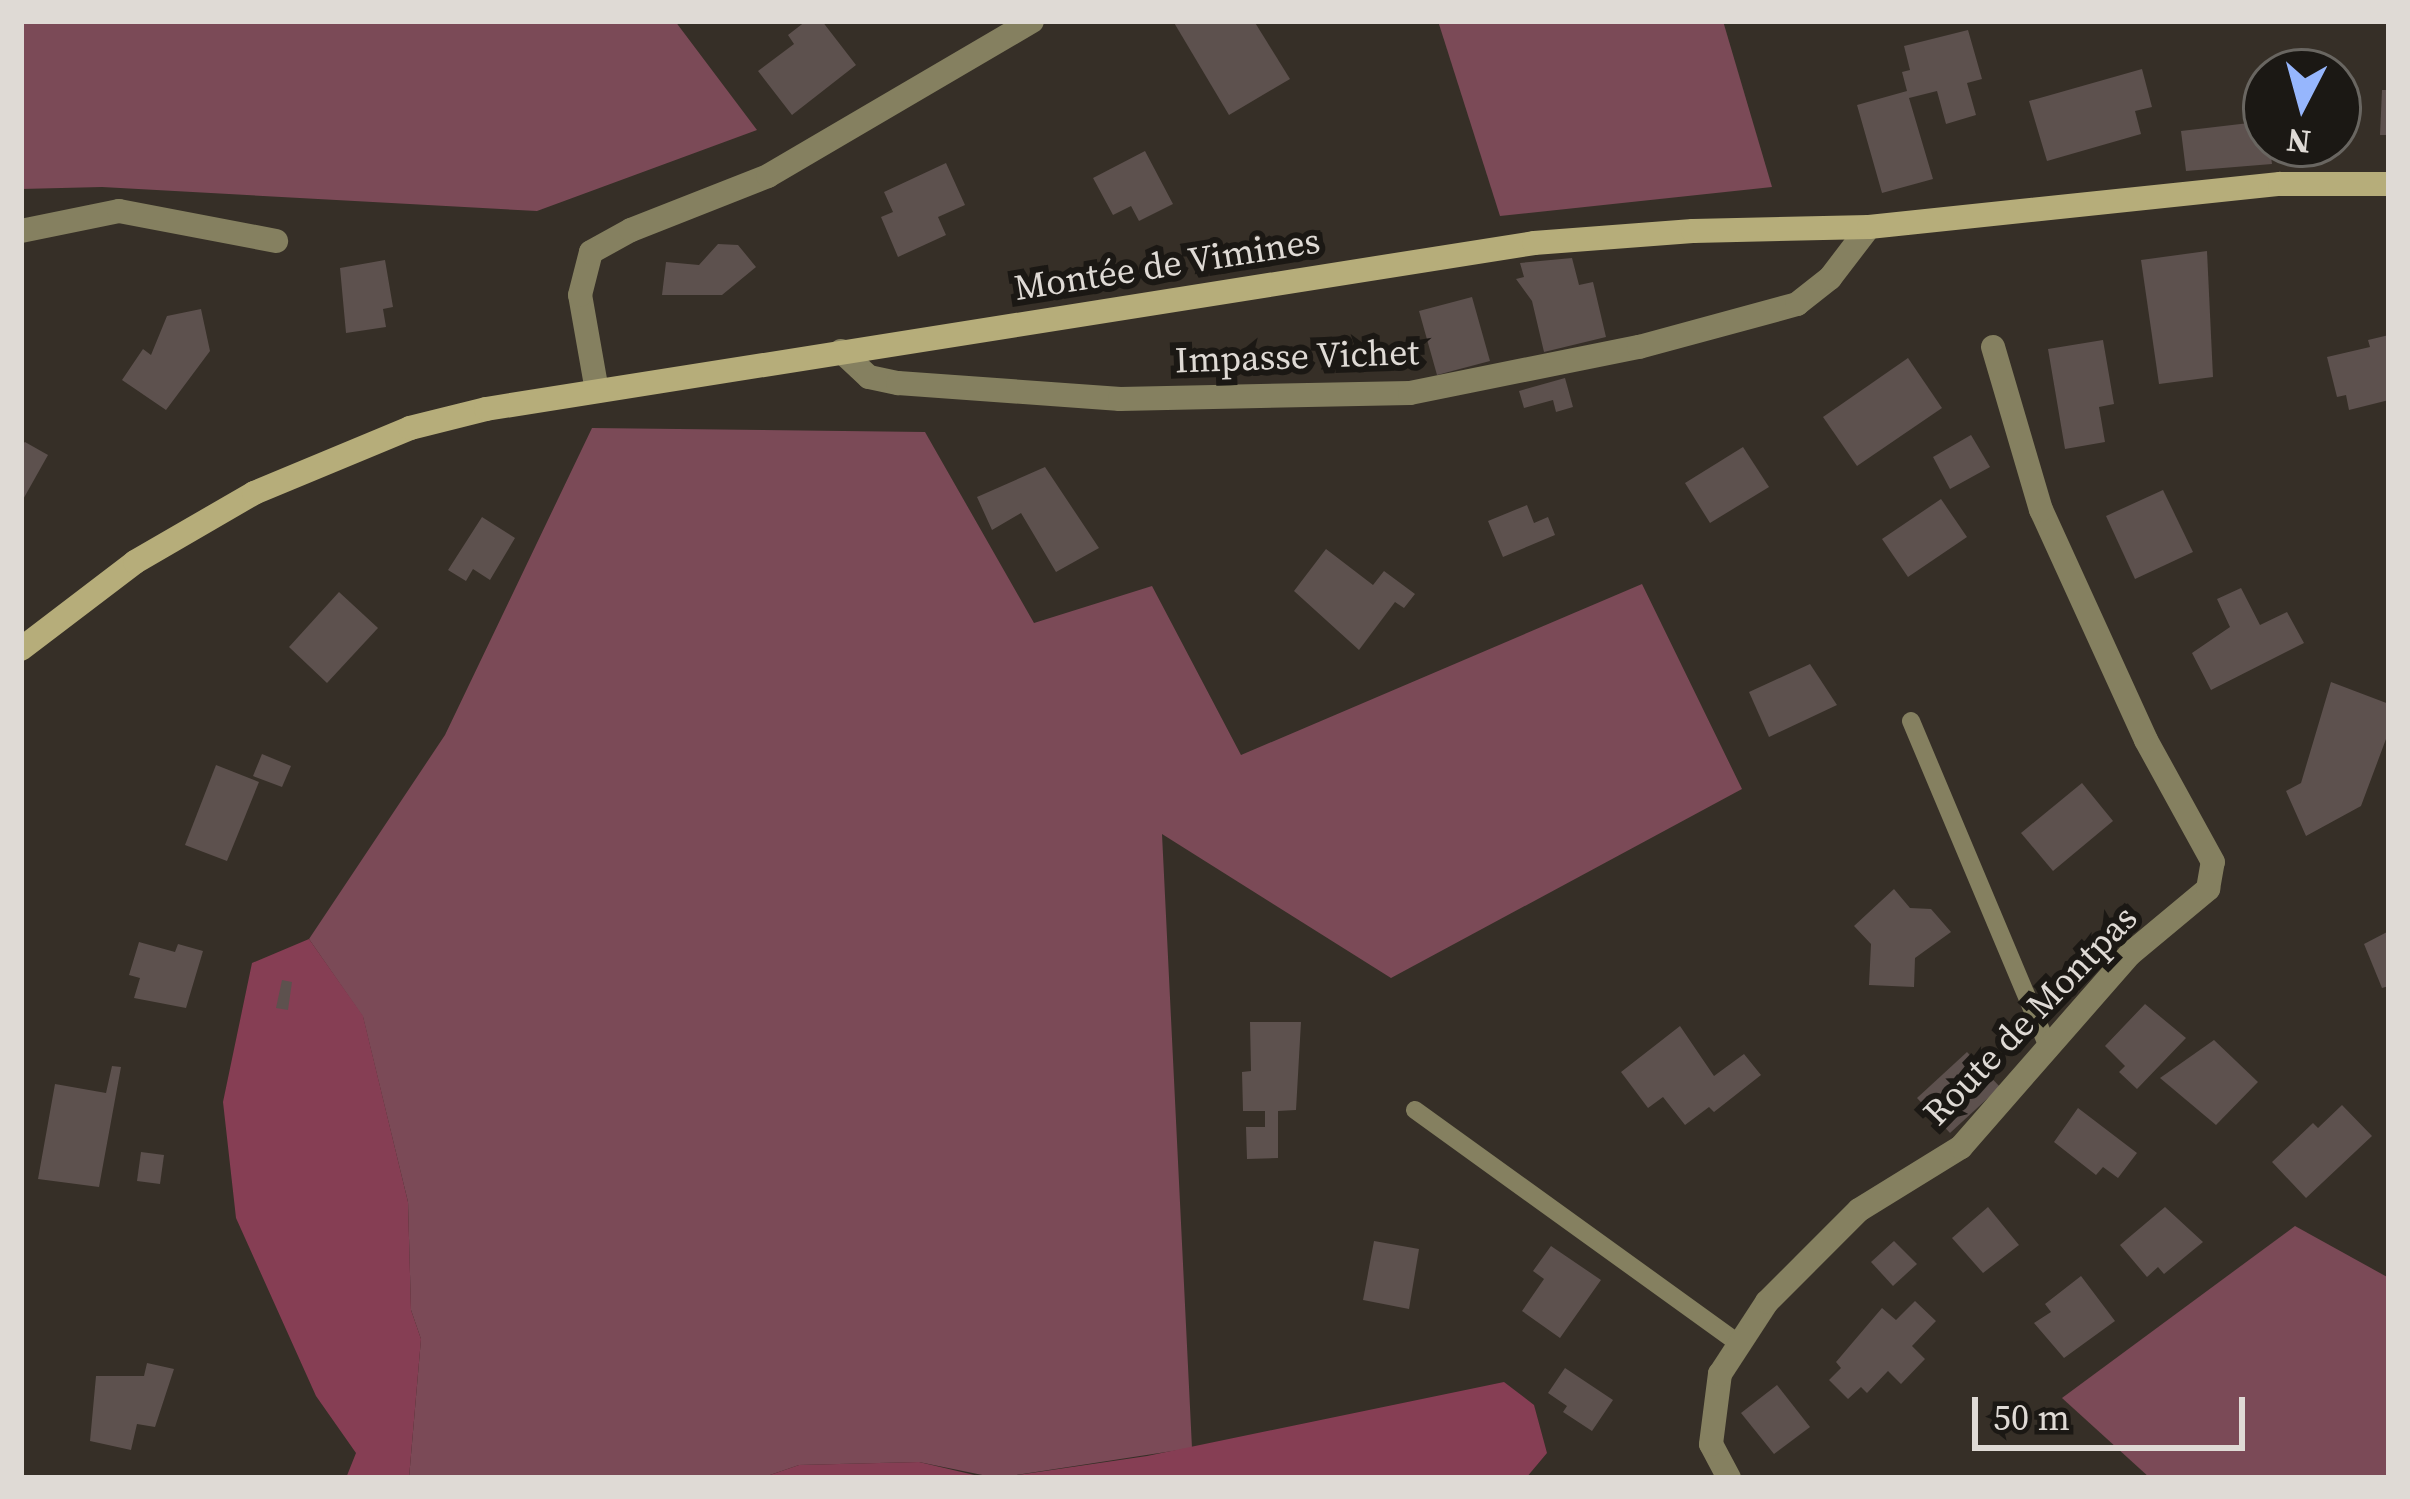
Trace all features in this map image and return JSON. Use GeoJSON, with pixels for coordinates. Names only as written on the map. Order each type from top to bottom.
{"type":"FeatureCollection","features":[{"type":"Feature","properties":{"kind":"street"},"geometry":{"type":"LineString","coordinates":[[597,391],[580,295],[591,252],[631,230],[768,176],[1031,21]]}},
{"type":"Feature","properties":{"kind":"street","name":"Montée de Vimines"},"geometry":{"type":"LineString","coordinates":[[21,649],[135,562],[254,493],[314,465],[410,428],[597,391],[1534,243],[1693,231],[1869,227],[2280,184],[2389,184]]}},
{"type":"Feature","properties":{"kind":"street"},"geometry":{"type":"LineString","coordinates":[[21,231],[119,211],[276,241]]}},
{"type":"Feature","properties":{"kind":"street","name":"Impasse Vichet"},"geometry":{"type":"LineString","coordinates":[[841,350],[869,377],[898,383],[1120,399],[1410,393],[1639,347],[1797,304],[1830,278],[1869,227]]}},
{"type":"Feature","properties":{"kind":"street","name":"Route de Montpas"},"geometry":{"type":"LineString","coordinates":[[1729,1478],[1711,1444],[1720,1374],[1767,1302],[1859,1210],[1961,1147],[2130,955],[2208,890],[2213,862],[2146,740],[2041,510],[1993,347]]}},
{"type":"Feature","properties":{"kind":"lane"},"geometry":{"type":"LineString","coordinates":[[1911,721],[2049,1050]]}},
{"type":"Feature","properties":{"kind":"lane"},"geometry":{"type":"LineString","coordinates":[[1415,1110],[1740,1344]]}},
{"type":"Feature","properties":{"kind":"shaded area"},"geometry":{"type":"Polygon","coordinates":[[[21,21],[675,21],[757,130],[537,211],[102,187],[21,189],[21,21]]]}},
{"type":"Feature","properties":{"kind":"shaded area"},"geometry":{"type":"Polygon","coordinates":[[[1438,21],[1723,21],[1772,187],[1500,216],[1438,21]]]}},
{"type":"Feature","properties":{"kind":"shaded area"},"geometry":{"type":"Polygon","coordinates":[[[592,428],[925,432],[1034,623],[1152,586],[1241,755],[1642,584],[1742,789],[1391,978],[1162,834],[1192,1448],[997,1478],[919,1462],[799,1465],[761,1478],[409,1478],[421,1339],[411,1310],[408,1202],[363,1017],[309,939],[445,735],[592,428]]]}},
{"type":"Feature","properties":{"kind":"shaded area"},"geometry":{"type":"Polygon","coordinates":[[[309,939],[363,1016],[408,1202],[411,1310],[421,1339],[409,1478],[346,1478],[356,1453],[316,1396],[236,1218],[223,1102],[252,963],[309,939]]]}},
{"type":"Feature","properties":{"kind":"shaded area"},"geometry":{"type":"Polygon","coordinates":[[[2295,1226],[2389,1278],[2389,1478],[2150,1478],[2062,1398],[2295,1226]]]}},
{"type":"Feature","properties":{"kind":"shaded area"},"geometry":{"type":"Polygon","coordinates":[[[1504,1382],[1534,1405],[1547,1453],[1526,1478],[997,1478],[1147,1456],[1504,1382]]]}},
{"type":"Feature","properties":{"kind":"shaded area"},"geometry":{"type":"Polygon","coordinates":[[[919,1462],[987,1478],[761,1478],[799,1465],[919,1462]]]}},
{"type":"Feature","properties":{"kind":"building"},"geometry":{"type":"Polygon","coordinates":[[[806,21],[822,21],[856,65],[792,115],[758,71],[794,44],[788,35],[806,21]]]}},
{"type":"Feature","properties":{"kind":"building"},"geometry":{"type":"Polygon","coordinates":[[[1173,21],[1254,21],[1290,79],[1229,115],[1173,21]]]}},
{"type":"Feature","properties":{"kind":"building"},"geometry":{"type":"Polygon","coordinates":[[[1968,30],[1982,79],[1967,83],[1976,115],[1946,124],[1937,91],[1909,98],[1933,179],[1882,193],[1857,105],[1907,91],[1902,72],[1910,70],[1904,46],[1968,30]]]}},
{"type":"Feature","properties":{"kind":"building"},"geometry":{"type":"Polygon","coordinates":[[[2142,69],[2152,107],[2135,111],[2141,134],[2047,161],[2029,101],[2142,69]]]}},
{"type":"Feature","properties":{"kind":"building"},"geometry":{"type":"Polygon","coordinates":[[[2382,90],[2389,90],[2389,135],[2380,135],[2382,90]]]}},
{"type":"Feature","properties":{"kind":"building"},"geometry":{"type":"Polygon","coordinates":[[[2242,124],[2242,166],[2186,171],[2181,131],[2242,124]]]}},
{"type":"Feature","properties":{"kind":"building"},"geometry":{"type":"Polygon","coordinates":[[[1145,151],[1173,204],[1139,221],[1131,206],[1113,215],[1093,178],[1145,151]]]}},
{"type":"Feature","properties":{"kind":"building"},"geometry":{"type":"Polygon","coordinates":[[[946,163],[965,205],[938,217],[946,235],[898,257],[881,217],[893,212],[884,192],[946,163]]]}},
{"type":"Feature","properties":{"kind":"building"},"geometry":{"type":"Polygon","coordinates":[[[718,244],[738,245],[756,267],[722,295],[662,295],[666,262],[699,265],[718,244]]]}},
{"type":"Feature","properties":{"kind":"building"},"geometry":{"type":"Polygon","coordinates":[[[2207,251],[2213,377],[2159,384],[2141,260],[2207,251]]]}},
{"type":"Feature","properties":{"kind":"building"},"geometry":{"type":"Polygon","coordinates":[[[1572,258],[1579,285],[1593,282],[1606,337],[1544,352],[1532,301],[1516,279],[1524,277],[1520,263],[1572,258]]]}},
{"type":"Feature","properties":{"kind":"building"},"geometry":{"type":"Polygon","coordinates":[[[385,260],[393,307],[383,309],[386,327],[346,333],[340,268],[385,260]]]}},
{"type":"Feature","properties":{"kind":"building"},"geometry":{"type":"Polygon","coordinates":[[[1472,297],[1490,361],[1437,375],[1419,311],[1472,297]]]}},
{"type":"Feature","properties":{"kind":"building"},"geometry":{"type":"Polygon","coordinates":[[[201,309],[210,351],[166,410],[122,380],[143,349],[151,355],[167,316],[201,309]]]}},
{"type":"Feature","properties":{"kind":"building"},"geometry":{"type":"Polygon","coordinates":[[[2389,335],[2389,400],[2349,410],[2346,395],[2337,397],[2327,357],[2370,347],[2368,340],[2389,335]]]}},
{"type":"Feature","properties":{"kind":"building"},"geometry":{"type":"Polygon","coordinates":[[[2103,340],[2114,404],[2099,407],[2105,442],[2065,449],[2048,349],[2103,340]]]}},
{"type":"Feature","properties":{"kind":"building"},"geometry":{"type":"Polygon","coordinates":[[[1908,358],[1942,408],[1857,466],[1823,417],[1908,358]]]}},
{"type":"Feature","properties":{"kind":"building"},"geometry":{"type":"Polygon","coordinates":[[[1565,378],[1573,407],[1556,412],[1553,400],[1524,408],[1519,391],[1565,378]]]}},
{"type":"Feature","properties":{"kind":"building"},"geometry":{"type":"Polygon","coordinates":[[[1971,435],[1990,467],[1950,489],[1933,457],[1971,435]]]}},
{"type":"Feature","properties":{"kind":"building"},"geometry":{"type":"Polygon","coordinates":[[[25,442],[48,455],[21,503],[21,445],[25,442]]]}},
{"type":"Feature","properties":{"kind":"building"},"geometry":{"type":"Polygon","coordinates":[[[1743,447],[1769,487],[1710,523],[1685,483],[1743,447]]]}},
{"type":"Feature","properties":{"kind":"building"},"geometry":{"type":"Polygon","coordinates":[[[1045,467],[1099,548],[1056,572],[1021,513],[992,530],[977,497],[1045,467]]]}},
{"type":"Feature","properties":{"kind":"building"},"geometry":{"type":"Polygon","coordinates":[[[2163,490],[2193,552],[2135,579],[2106,516],[2163,490]]]}},
{"type":"Feature","properties":{"kind":"building"},"geometry":{"type":"Polygon","coordinates":[[[1941,499],[1967,537],[1908,577],[1882,539],[1941,499]]]}},
{"type":"Feature","properties":{"kind":"building"},"geometry":{"type":"Polygon","coordinates":[[[1527,505],[1534,523],[1548,517],[1555,535],[1503,557],[1488,521],[1527,505]]]}},
{"type":"Feature","properties":{"kind":"building"},"geometry":{"type":"Polygon","coordinates":[[[482,517],[515,538],[490,580],[473,569],[466,581],[448,570],[482,517]]]}},
{"type":"Feature","properties":{"kind":"building"},"geometry":{"type":"Polygon","coordinates":[[[1326,549],[1373,585],[1384,571],[1415,594],[1404,608],[1395,602],[1359,650],[1294,591],[1326,549]]]}},
{"type":"Feature","properties":{"kind":"building"},"geometry":{"type":"Polygon","coordinates":[[[2241,588],[2260,625],[2287,612],[2304,643],[2211,690],[2192,653],[2230,627],[2217,599],[2241,588]]]}},
{"type":"Feature","properties":{"kind":"building"},"geometry":{"type":"Polygon","coordinates":[[[339,592],[378,628],[327,683],[289,647],[339,592]]]}},
{"type":"Feature","properties":{"kind":"building"},"geometry":{"type":"Polygon","coordinates":[[[1810,664],[1837,705],[1769,737],[1749,692],[1810,664]]]}},
{"type":"Feature","properties":{"kind":"building"},"geometry":{"type":"Polygon","coordinates":[[[2331,682],[2389,704],[2389,731],[2361,806],[2306,836],[2286,791],[2301,783],[2331,682]]]}},
{"type":"Feature","properties":{"kind":"building"},"geometry":{"type":"Polygon","coordinates":[[[262,754],[291,766],[282,787],[253,776],[262,754]]]}},
{"type":"Feature","properties":{"kind":"building"},"geometry":{"type":"Polygon","coordinates":[[[216,765],[259,782],[227,861],[185,845],[216,765]]]}},
{"type":"Feature","properties":{"kind":"building"},"geometry":{"type":"Polygon","coordinates":[[[2082,783],[2113,821],[2053,871],[2021,833],[2082,783]]]}},
{"type":"Feature","properties":{"kind":"building"},"geometry":{"type":"Polygon","coordinates":[[[1894,889],[1910,908],[1931,909],[1951,932],[1915,958],[1914,987],[1869,985],[1871,944],[1854,926],[1894,889]]]}},
{"type":"Feature","properties":{"kind":"building"},"geometry":{"type":"Polygon","coordinates":[[[2389,931],[2389,986],[2382,988],[2364,944],[2389,931]]]}},
{"type":"Feature","properties":{"kind":"building"},"geometry":{"type":"Polygon","coordinates":[[[139,942],[175,952],[178,944],[203,951],[186,1008],[134,998],[140,978],[129,975],[139,942]]]}},
{"type":"Feature","properties":{"kind":"building"},"geometry":{"type":"Polygon","coordinates":[[[282,980],[292,982],[288,1010],[276,1008],[282,980]]]}},
{"type":"Feature","properties":{"kind":"building"},"geometry":{"type":"Polygon","coordinates":[[[2145,1004],[2186,1038],[2137,1089],[2119,1072],[2125,1066],[2105,1046],[2145,1004]]]}},
{"type":"Feature","properties":{"kind":"building"},"geometry":{"type":"Polygon","coordinates":[[[1250,1022],[1301,1022],[1296,1110],[1278,1111],[1278,1158],[1247,1159],[1246,1127],[1265,1127],[1265,1111],[1243,1111],[1242,1072],[1251,1071],[1250,1022]]]}},
{"type":"Feature","properties":{"kind":"building"},"geometry":{"type":"Polygon","coordinates":[[[1680,1026],[1714,1076],[1744,1054],[1761,1075],[1714,1112],[1709,1107],[1685,1125],[1663,1097],[1648,1108],[1621,1072],[1680,1026]]]}},
{"type":"Feature","properties":{"kind":"building"},"geometry":{"type":"Polygon","coordinates":[[[2214,1040],[2258,1082],[2216,1125],[2160,1078],[2214,1040]]]}},
{"type":"Feature","properties":{"kind":"building"},"geometry":{"type":"Polygon","coordinates":[[[1967,1052],[2000,1087],[1950,1133],[1917,1098],[1967,1052]]]}},
{"type":"Feature","properties":{"kind":"building"},"geometry":{"type":"Polygon","coordinates":[[[112,1066],[121,1067],[99,1187],[38,1179],[55,1084],[106,1093],[112,1066]]]}},
{"type":"Feature","properties":{"kind":"building"},"geometry":{"type":"Polygon","coordinates":[[[2342,1105],[2372,1136],[2306,1198],[2272,1162],[2313,1123],[2318,1128],[2342,1105]]]}},
{"type":"Feature","properties":{"kind":"building"},"geometry":{"type":"Polygon","coordinates":[[[2078,1108],[2137,1153],[2118,1178],[2103,1167],[2096,1175],[2054,1142],[2078,1108]]]}},
{"type":"Feature","properties":{"kind":"building"},"geometry":{"type":"Polygon","coordinates":[[[141,1152],[164,1155],[160,1184],[137,1181],[141,1152]]]}},
{"type":"Feature","properties":{"kind":"building"},"geometry":{"type":"Polygon","coordinates":[[[1988,1207],[2019,1245],[1983,1273],[1952,1238],[1988,1207]]]}},
{"type":"Feature","properties":{"kind":"building"},"geometry":{"type":"Polygon","coordinates":[[[2165,1207],[2203,1242],[2164,1274],[2158,1267],[2147,1277],[2120,1245],[2165,1207]]]}},
{"type":"Feature","properties":{"kind":"building"},"geometry":{"type":"Polygon","coordinates":[[[1374,1241],[1419,1249],[1409,1309],[1363,1300],[1374,1241]]]}},
{"type":"Feature","properties":{"kind":"building"},"geometry":{"type":"Polygon","coordinates":[[[1894,1241],[1917,1264],[1893,1286],[1871,1262],[1894,1241]]]}},
{"type":"Feature","properties":{"kind":"building"},"geometry":{"type":"Polygon","coordinates":[[[1551,1246],[1601,1280],[1560,1338],[1522,1311],[1544,1279],[1533,1271],[1551,1246]]]}},
{"type":"Feature","properties":{"kind":"building"},"geometry":{"type":"Polygon","coordinates":[[[2081,1276],[2115,1321],[2064,1358],[2034,1323],[2051,1312],[2045,1304],[2081,1276]]]}},
{"type":"Feature","properties":{"kind":"building"},"geometry":{"type":"Polygon","coordinates":[[[1915,1301],[1936,1321],[1912,1346],[1925,1359],[1901,1384],[1888,1371],[1867,1393],[1861,1387],[1848,1399],[1829,1380],[1841,1368],[1836,1362],[1882,1308],[1896,1320],[1915,1301]]]}},
{"type":"Feature","properties":{"kind":"building"},"geometry":{"type":"Polygon","coordinates":[[[147,1363],[174,1369],[155,1427],[137,1424],[131,1450],[90,1441],[96,1376],[144,1376],[147,1363]]]}},
{"type":"Feature","properties":{"kind":"building"},"geometry":{"type":"Polygon","coordinates":[[[1565,1368],[1613,1400],[1592,1431],[1563,1412],[1567,1406],[1548,1393],[1565,1368]]]}},
{"type":"Feature","properties":{"kind":"building"},"geometry":{"type":"Polygon","coordinates":[[[1777,1385],[1810,1427],[1774,1454],[1741,1413],[1777,1385]]]}}]}
